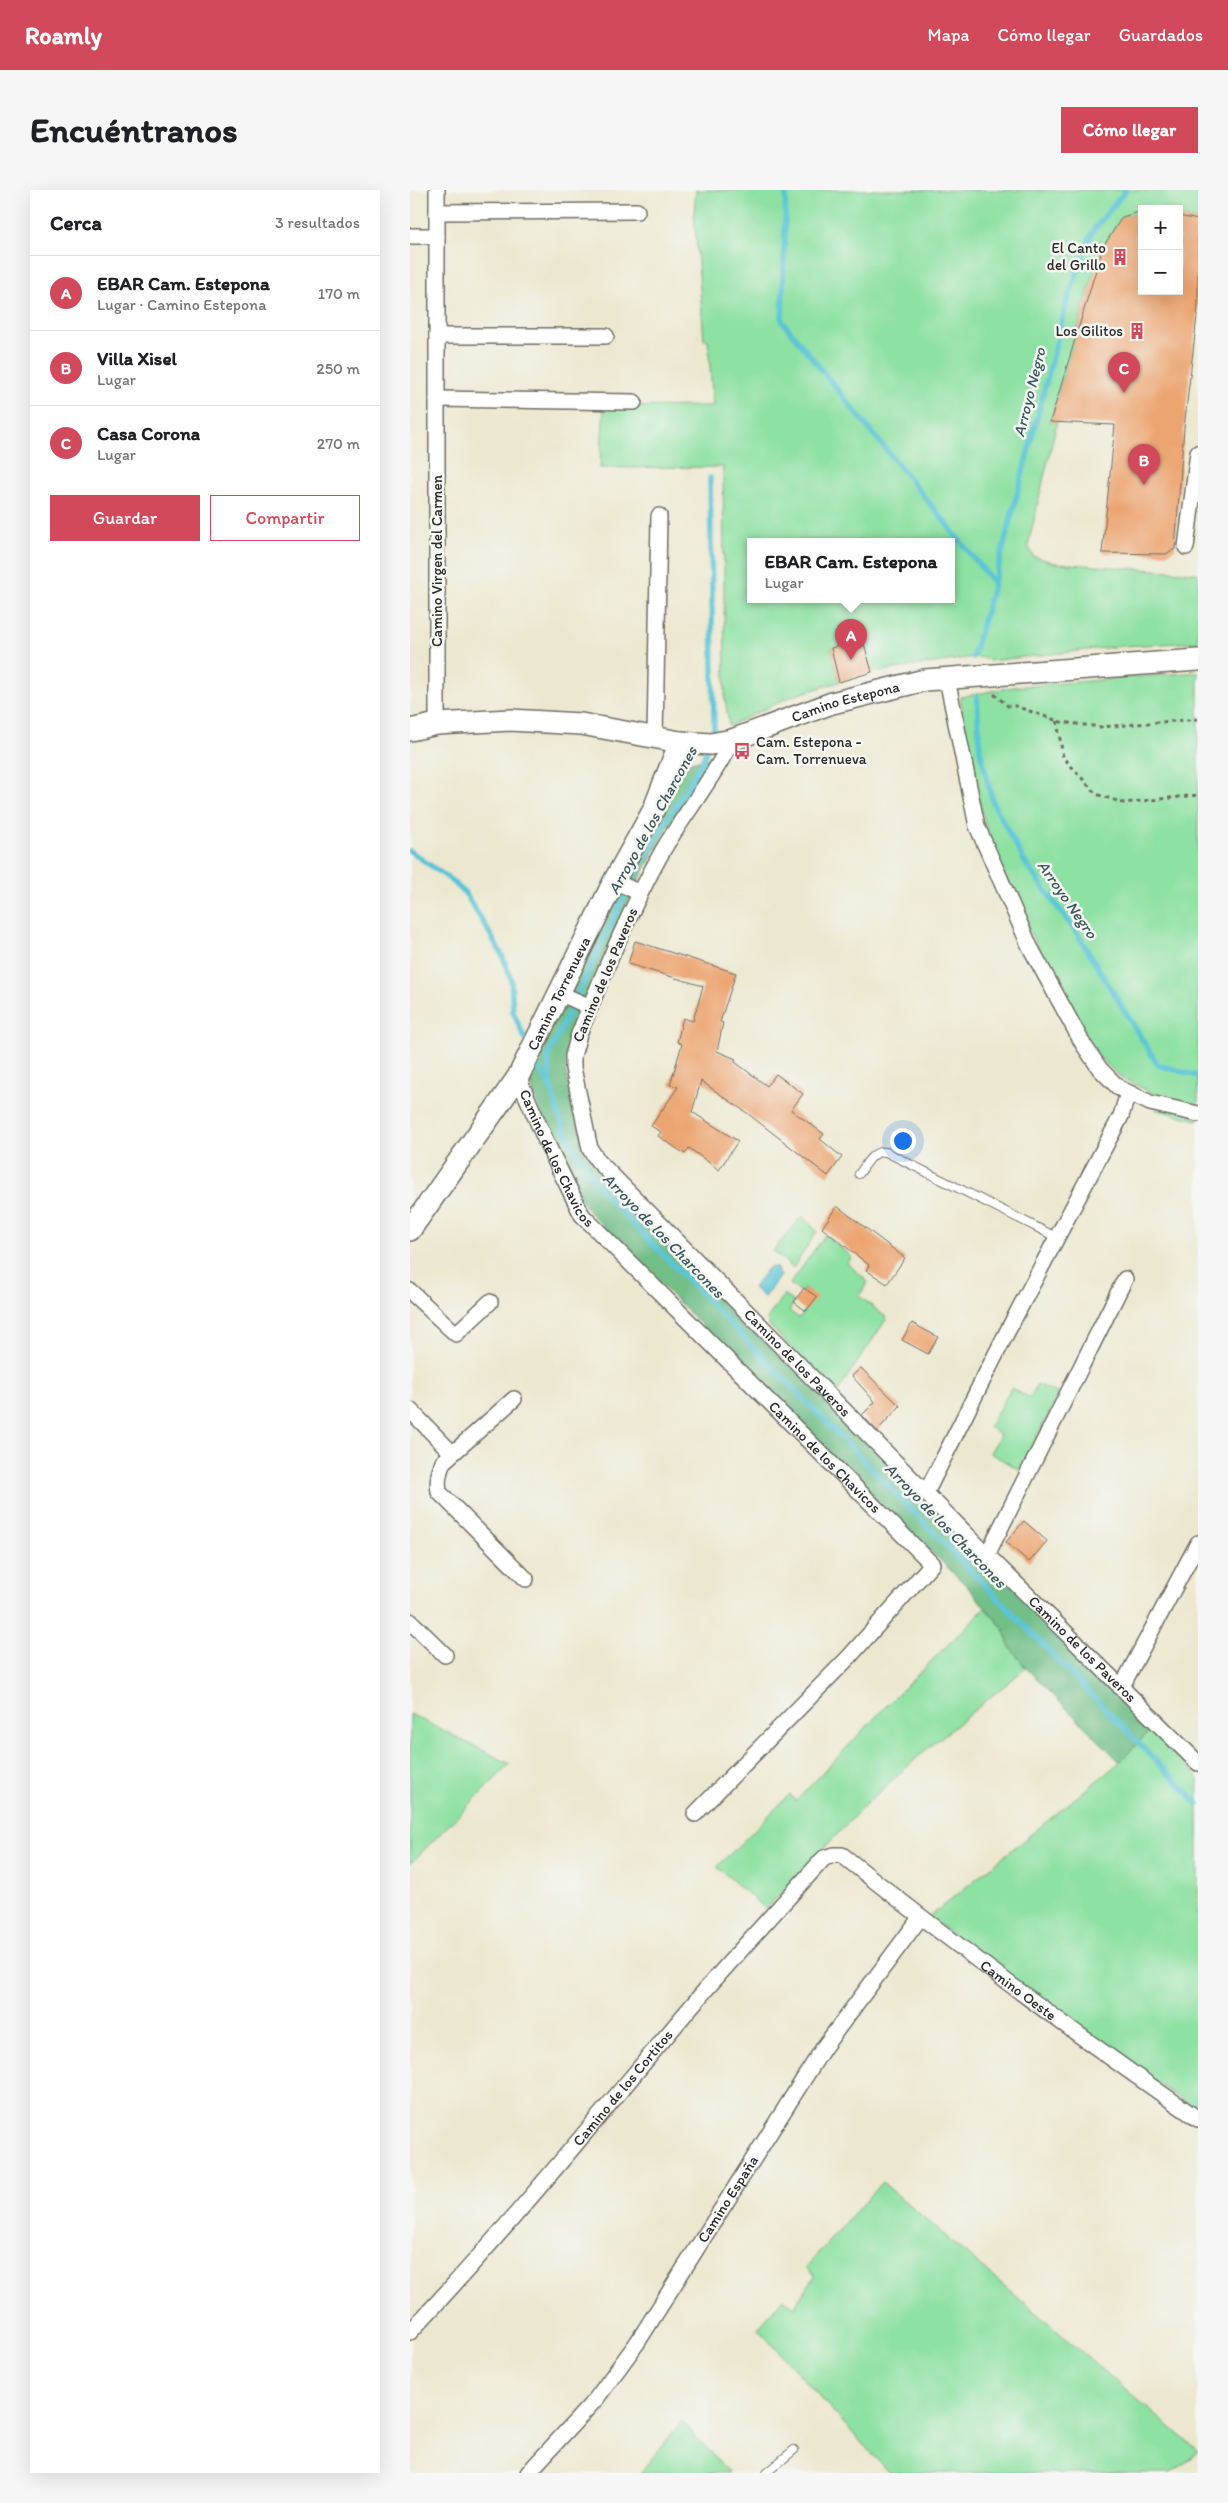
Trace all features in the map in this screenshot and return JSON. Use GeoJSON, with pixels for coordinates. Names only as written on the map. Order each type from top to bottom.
{"type":"FeatureCollection","features":[{"type":"Feature","properties":{"kind":"main road","name":"Camino Estepona"},"geometry":{"type":"LineString","coordinates":[[410,730],[437,724],[510,720],[581,724],[690,743],[728,741],[832,703],[925,680],[1198,660]]}},
{"type":"Feature","properties":{"kind":"main road","name":"Camino Torrenueva"},"geometry":{"type":"LineString","coordinates":[[410,1230],[518,1077],[563,995],[627,887],[653,811],[690,743]]}},
{"type":"Feature","properties":{"kind":"street","name":"Camino Virgen del Carmen"},"geometry":{"type":"LineString","coordinates":[[437,190],[437,724]]}},
{"type":"Feature","properties":{"kind":"street"},"geometry":{"type":"LineString","coordinates":[[437,212],[637,212]]}},
{"type":"Feature","properties":{"kind":"street"},"geometry":{"type":"LineString","coordinates":[[410,236],[437,236]]}},
{"type":"Feature","properties":{"kind":"street"},"geometry":{"type":"LineString","coordinates":[[437,336],[606,336]]}},
{"type":"Feature","properties":{"kind":"street"},"geometry":{"type":"LineString","coordinates":[[437,399],[634,402]]}},
{"type":"Feature","properties":{"kind":"street"},"geometry":{"type":"LineString","coordinates":[[1186,547],[1198,453]]}},
{"type":"Feature","properties":{"kind":"street"},"geometry":{"type":"LineString","coordinates":[[655,738],[659,516]]}},
{"type":"Feature","properties":{"kind":"street"},"geometry":{"type":"LineString","coordinates":[[946,678],[977,826],[1038,962],[1083,1044],[1112,1082],[1128,1093],[1150,1103],[1198,1114]]}},
{"type":"Feature","properties":{"kind":"street","name":"Camino de los Paveros"},"geometry":{"type":"LineString","coordinates":[[728,741],[718,766],[684,814],[627,887],[586,1005],[572,1060],[578,1096],[594,1155],[926,1494],[1198,1763]]}},
{"type":"Feature","properties":{"kind":"street"},"geometry":{"type":"LineString","coordinates":[[563,995],[586,1005]]}},
{"type":"Feature","properties":{"kind":"street","name":"Camino de los Chavicos"},"geometry":{"type":"LineString","coordinates":[[518,1077],[549,1148],[582,1216],[932,1564],[849,1657],[695,1814]]}},
{"type":"Feature","properties":{"kind":"street"},"geometry":{"type":"LineString","coordinates":[[926,1494],[1056,1236],[1121,1116],[1128,1093]]}},
{"type":"Feature","properties":{"kind":"street"},"geometry":{"type":"LineString","coordinates":[[987,1555],[1125,1279]]}},
{"type":"Feature","properties":{"kind":"street"},"geometry":{"type":"LineString","coordinates":[[410,1291],[456,1334],[490,1302]]}},
{"type":"Feature","properties":{"kind":"street"},"geometry":{"type":"LineString","coordinates":[[514,1399],[443,1462],[438,1476],[439,1492],[526,1579]]}},
{"type":"Feature","properties":{"kind":"street"},"geometry":{"type":"LineString","coordinates":[[410,1410],[452,1453]]}},
{"type":"Feature","properties":{"kind":"street"},"geometry":{"type":"LineString","coordinates":[[1121,1688],[1198,1543]]}},
{"type":"Feature","properties":{"kind":"street"},"geometry":{"type":"LineString","coordinates":[[410,1621],[445,1655]]}},
{"type":"Feature","properties":{"kind":"street","name":"Camino Oeste"},"geometry":{"type":"LineString","coordinates":[[842,1855],[920,1918],[1089,2044],[1198,2119]]}},
{"type":"Feature","properties":{"kind":"street","name":"Camino de los Cortitos"},"geometry":{"type":"LineString","coordinates":[[410,2332],[463,2276],[566,2158],[696,2001],[824,1858],[842,1855]]}},
{"type":"Feature","properties":{"kind":"street","name":"Camino España"},"geometry":{"type":"LineString","coordinates":[[528,2473],[596,2399],[637,2344],[824,2047],[920,1918]]}},
{"type":"Feature","properties":{"kind":"lane"},"geometry":{"type":"LineString","coordinates":[[859,1174],[873,1155],[880,1151],[886,1152],[1056,1236]]}},
{"type":"Feature","properties":{"kind":"lane"},"geometry":{"type":"LineString","coordinates":[[766,2473],[794,2450]]}},
{"type":"Feature","properties":{"kind":"path"},"geometry":{"type":"LineString","coordinates":[[986,675],[990,690],[999,701],[1008,706],[1015,706],[1057,721],[1101,727],[1198,719]]}},
{"type":"Feature","properties":{"kind":"path"},"geometry":{"type":"LineString","coordinates":[[1057,721],[1063,757],[1096,794],[1123,803],[1198,795]]}},
{"type":"Feature","properties":{"kind":"green space"},"geometry":{"type":"Polygon","coordinates":[[[696,190],[1198,190],[1198,220],[1183,217],[1183,205],[1138,205],[1138,212],[1122,217],[1103,247],[1095,268],[1050,422],[1057,422],[1028,545],[1033,556],[1055,563],[1198,573],[1198,642],[1123,646],[989,661],[986,658],[973,657],[872,672],[862,640],[831,648],[839,682],[792,696],[729,726],[725,698],[723,467],[600,468],[604,407],[713,406],[708,340],[704,340],[694,213],[696,190]]]}},
{"type":"Feature","properties":{"kind":"green space"},"geometry":{"type":"Polygon","coordinates":[[[1198,672],[1198,1120],[1156,1110],[1160,1097],[1122,1078],[1099,1057],[1026,925],[988,833],[975,787],[960,697],[1014,687],[1198,672]]]}},
{"type":"Feature","properties":{"kind":"green space"},"geometry":{"type":"Polygon","coordinates":[[[716,758],[670,824],[636,885],[622,878],[678,777],[690,762],[716,758]]]}},
{"type":"Feature","properties":{"kind":"green space"},"geometry":{"type":"Polygon","coordinates":[[[618,889],[631,895],[584,999],[569,991],[618,889]]]}},
{"type":"Feature","properties":{"kind":"green space"},"geometry":{"type":"Polygon","coordinates":[[[564,1000],[585,1010],[566,1052],[565,1069],[586,1151],[1152,1728],[1120,1762],[1026,1668],[1009,1646],[1004,1629],[966,1585],[855,1479],[590,1213],[572,1184],[536,1101],[530,1080],[534,1063],[564,1000]]]}},
{"type":"Feature","properties":{"kind":"green space"},"geometry":{"type":"Polygon","coordinates":[[[802,1216],[817,1231],[793,1268],[773,1251],[802,1216]]]}},
{"type":"Feature","properties":{"kind":"green space"},"geometry":{"type":"Polygon","coordinates":[[[825,1235],[852,1257],[847,1263],[868,1282],[859,1296],[887,1318],[836,1394],[768,1324],[767,1319],[784,1294],[794,1302],[789,1311],[799,1318],[816,1297],[804,1288],[801,1292],[790,1284],[825,1235]]]}},
{"type":"Feature","properties":{"kind":"green space"},"geometry":{"type":"Polygon","coordinates":[[[1037,1384],[1059,1394],[1020,1470],[990,1453],[1000,1435],[989,1427],[1011,1388],[1030,1398],[1037,1384]]]}},
{"type":"Feature","properties":{"kind":"green space"},"geometry":{"type":"Polygon","coordinates":[[[985,1608],[1004,1629],[1009,1646],[1026,1668],[927,1749],[867,1803],[766,1909],[717,1867],[790,1794],[796,1801],[890,1702],[985,1608]]]}},
{"type":"Feature","properties":{"kind":"green space"},"geometry":{"type":"Polygon","coordinates":[[[410,1714],[510,1764],[410,1864],[410,1714]]]}},
{"type":"Feature","properties":{"kind":"green space"},"geometry":{"type":"Polygon","coordinates":[[[1152,1728],[1198,1777],[1198,2111],[1072,2024],[929,1917],[1120,1762],[1152,1728]]]}},
{"type":"Feature","properties":{"kind":"green space"},"geometry":{"type":"Polygon","coordinates":[[[882,2182],[1198,2452],[1171,2473],[889,2473],[758,2329],[783,2298],[794,2307],[815,2276],[806,2267],[882,2182]]]}},
{"type":"Feature","properties":{"kind":"green space"},"geometry":{"type":"Polygon","coordinates":[[[682,2421],[729,2473],[640,2473],[682,2421]]]}},
{"type":"Feature","properties":{"kind":"water"},"geometry":{"type":"Polygon","coordinates":[[[769,1267],[776,1267],[780,1276],[764,1297],[753,1288],[769,1267]]]}},
{"type":"Feature","properties":{"kind":"building"},"geometry":{"type":"Polygon","coordinates":[[[1138,212],[1138,295],[1183,295],[1183,217],[1198,220],[1198,308],[1184,428],[1175,549],[1166,554],[1102,553],[1115,425],[1050,422],[1103,247],[1122,217],[1138,212]]]}},
{"type":"Feature","properties":{"kind":"building"},"geometry":{"type":"Polygon","coordinates":[[[863,640],[872,672],[839,682],[831,648],[863,640]]]}},
{"type":"Feature","properties":{"kind":"building"},"geometry":{"type":"Polygon","coordinates":[[[635,941],[736,973],[720,1022],[723,1023],[717,1051],[736,1059],[735,1062],[767,1086],[776,1074],[803,1094],[791,1110],[824,1134],[820,1139],[842,1157],[828,1176],[747,1113],[701,1081],[692,1112],[738,1141],[719,1170],[689,1148],[685,1154],[658,1136],[661,1132],[651,1126],[678,1087],[670,1085],[682,1044],[677,1042],[683,1018],[693,1021],[703,986],[628,964],[635,941]]]}},
{"type":"Feature","properties":{"kind":"building"},"geometry":{"type":"Polygon","coordinates":[[[837,1206],[905,1258],[887,1284],[866,1270],[869,1265],[822,1228],[837,1206]]]}},
{"type":"Feature","properties":{"kind":"building"},"geometry":{"type":"Polygon","coordinates":[[[804,1288],[817,1297],[806,1311],[794,1302],[804,1288]]]}},
{"type":"Feature","properties":{"kind":"building"},"geometry":{"type":"Polygon","coordinates":[[[912,1323],[938,1337],[928,1354],[902,1340],[912,1323]]]}},
{"type":"Feature","properties":{"kind":"building"},"geometry":{"type":"Polygon","coordinates":[[[861,1368],[900,1406],[877,1431],[862,1415],[875,1402],[852,1376],[861,1368]]]}},
{"type":"Feature","properties":{"kind":"building"},"geometry":{"type":"Polygon","coordinates":[[[1024,1521],[1047,1541],[1029,1562],[1006,1542],[1024,1521]]]}},
{"type":"Feature","properties":{"kind":"waterway"},"geometry":{"type":"LineString","coordinates":[[786,190],[782,321],[994,583],[973,657]]}},
{"type":"Feature","properties":{"kind":"waterway","name":"Arroyo Negro"},"geometry":{"type":"LineString","coordinates":[[994,583],[1067,302],[1092,232],[1126,190]]}},
{"type":"Feature","properties":{"kind":"waterway","name":"Arroyo de los Charcones"},"geometry":{"type":"LineString","coordinates":[[710,478],[714,728],[711,738]]}},
{"type":"Feature","properties":{"kind":"waterway","name":"Arroyo Negro"},"geometry":{"type":"LineString","coordinates":[[977,697],[980,750],[993,803],[1026,864],[1076,932],[1158,1065],[1198,1076]]}},
{"type":"Feature","properties":{"kind":"waterway","name":"Arroyo de los Charcones"},"geometry":{"type":"LineString","coordinates":[[707,749],[702,762],[635,874],[548,1056],[553,1095],[566,1132],[585,1166],[608,1198],[1198,1804]]}},
{"type":"Feature","properties":{"kind":"waterway"},"geometry":{"type":"LineString","coordinates":[[410,851],[451,880],[465,893],[486,927],[502,955],[511,979],[513,1012],[525,1039]]}},
{"type":"Feature","properties":{"kind":"waterway"},"geometry":{"type":"LineString","coordinates":[[539,1068],[550,1088]]}},
{"type":"Feature","properties":{"kind":"place","name":"El Canto del Grillo"},"geometry":{"type":"Point","coordinates":[1120,257]}},
{"type":"Feature","properties":{"kind":"place","name":"Los Gilitos"},"geometry":{"type":"Point","coordinates":[1137,331]}},
{"type":"Feature","properties":{"kind":"place","name":"Casa Corona"},"geometry":{"type":"Point","coordinates":[1124,393]}},
{"type":"Feature","properties":{"kind":"place","name":"Villa Xisel"},"geometry":{"type":"Point","coordinates":[1144,485]}},
{"type":"Feature","properties":{"kind":"place","name":"EBAR Cam. Estepona"},"geometry":{"type":"Point","coordinates":[851,660]}},
{"type":"Feature","properties":{"kind":"place","name":"Cam. Estepona - Cam. Torrenueva"},"geometry":{"type":"Point","coordinates":[742,751]}}]}
